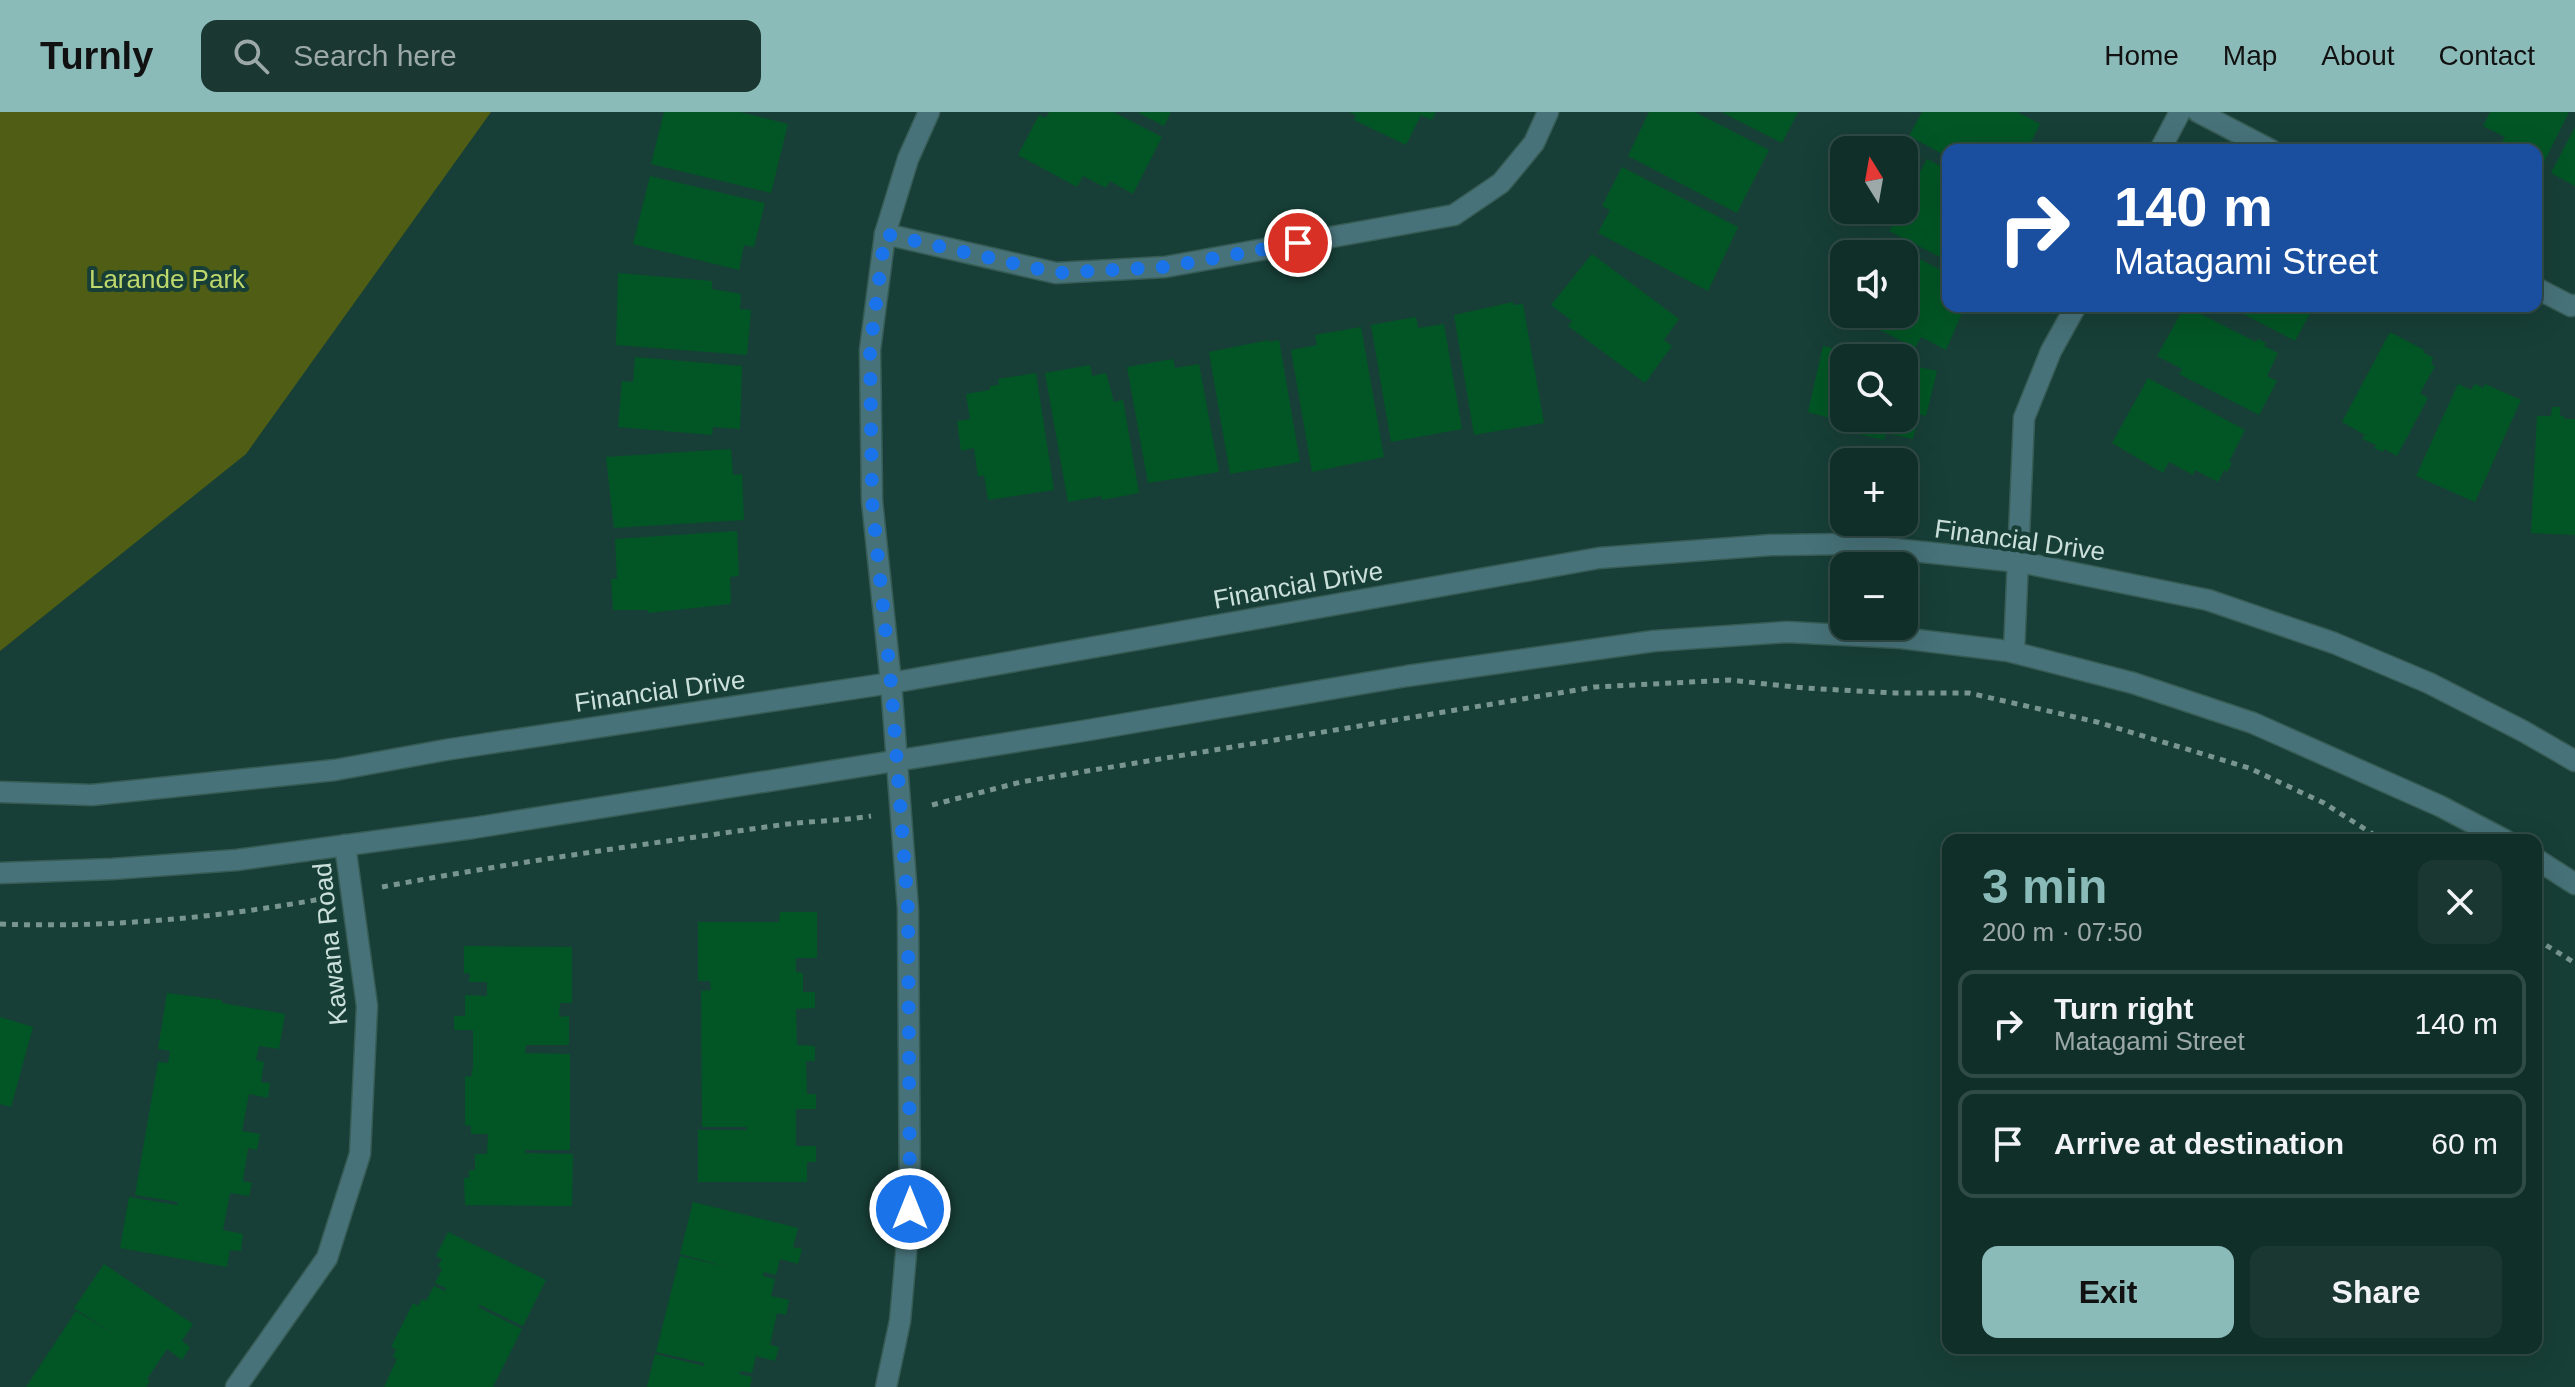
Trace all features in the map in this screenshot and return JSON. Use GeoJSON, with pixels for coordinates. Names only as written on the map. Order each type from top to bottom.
{"type":"FeatureCollection","features":[{"type":"Feature","properties":{"kind":"street"},"geometry":{"type":"LineString","coordinates":[[886,1387],[900,1321],[910,1209],[908,909],[891,683],[872,501],[870,350],[885,234],[908,159],[929,112]]}},
{"type":"Feature","properties":{"kind":"street"},"geometry":{"type":"LineString","coordinates":[[885,234],[1056,273],[1165,267],[1454,215],[1501,183],[1534,143],[1548,112]]}},
{"type":"Feature","properties":{"kind":"street"},"geometry":{"type":"LineString","coordinates":[[2163,144],[2180,112]]}},
{"type":"Feature","properties":{"kind":"street"},"geometry":{"type":"LineString","coordinates":[[2198,112],[2259,144]]}},
{"type":"Feature","properties":{"kind":"street"},"geometry":{"type":"LineString","coordinates":[[2542,291],[2571,306],[2575,305]]}},
{"type":"Feature","properties":{"kind":"street"},"geometry":{"type":"LineString","coordinates":[[2014,652],[2024,418],[2051,351],[2073,312]]}},
{"type":"Feature","properties":{"kind":"street","name":"Financial Drive"},"geometry":{"type":"LineString","coordinates":[[0,792],[92,795],[335,770],[445,750],[891,683],[1599,558],[1771,545],[1845,544],[2020,562],[2208,600],[2334,643],[2429,683],[2575,761]]}},
{"type":"Feature","properties":{"kind":"street"},"geometry":{"type":"LineString","coordinates":[[0,873],[237,860],[473,828],[1407,676],[1654,641],[1787,632],[1901,638],[2014,652],[2133,683],[2253,723],[2440,806],[2494,834]]}},
{"type":"Feature","properties":{"kind":"street","name":"Kawana Road"},"geometry":{"type":"LineString","coordinates":[[236,1387],[327,1258],[360,1154],[367,1006],[345,845]]}},
{"type":"Feature","properties":{"kind":"street"},"geometry":{"type":"LineString","coordinates":[[2542,862],[2573,878]]}},
{"type":"Feature","properties":{"kind":"path"},"geometry":{"type":"LineString","coordinates":[[950,802],[1021,782],[1595,687],[1729,680],[1895,693],[1969,693],[2097,722],[2249,768],[2324,803],[2373,834]]}},
{"type":"Feature","properties":{"kind":"path"},"geometry":{"type":"LineString","coordinates":[[399,884],[697,837],[811,821],[840,821]]}},
{"type":"Feature","properties":{"kind":"path"},"geometry":{"type":"LineString","coordinates":[[0,924],[166,920],[288,905]]}},
{"type":"Feature","properties":{"kind":"path"},"geometry":{"type":"LineString","coordinates":[[2542,943],[2575,963]]}},
{"type":"Feature","properties":{"kind":"green space","name":"Larande Park"},"geometry":{"type":"Polygon","coordinates":[[[0,112],[491,112],[246,454],[0,651],[0,112]]]}},
{"type":"Feature","properties":{"kind":"building"},"geometry":{"type":"Polygon","coordinates":[[[664,112],[740,112],[788,124],[771,193],[651,164],[664,112]]]}},
{"type":"Feature","properties":{"kind":"building"},"geometry":{"type":"Polygon","coordinates":[[[1049,112],[1113,112],[1162,137],[1133,194],[1110,181],[1106,188],[1083,176],[1077,187],[1018,155],[1039,115],[1046,118],[1049,112]]]}},
{"type":"Feature","properties":{"kind":"building"},"geometry":{"type":"Polygon","coordinates":[[[1137,112],[1171,112],[1164,126],[1137,112]]]}},
{"type":"Feature","properties":{"kind":"building"},"geometry":{"type":"Polygon","coordinates":[[[1349,112],[1436,112],[1432,120],[1421,115],[1406,145],[1354,120],[1356,115],[1349,112]]]}},
{"type":"Feature","properties":{"kind":"building"},"geometry":{"type":"Polygon","coordinates":[[[1649,112],[1695,112],[1769,150],[1737,213],[1628,156],[1649,112]]]}},
{"type":"Feature","properties":{"kind":"building"},"geometry":{"type":"Polygon","coordinates":[[[1721,112],[1798,112],[1782,143],[1721,112]]]}},
{"type":"Feature","properties":{"kind":"building"},"geometry":{"type":"Polygon","coordinates":[[[1922,112],[2017,112],[2040,124],[2030,144],[1942,144],[1942,154],[1918,141],[1918,136],[1909,136],[1922,112]]]}},
{"type":"Feature","properties":{"kind":"building"},"geometry":{"type":"Polygon","coordinates":[[[2490,112],[2569,112],[2542,166],[2542,144],[2501,144],[2505,137],[2483,126],[2490,112]]]}},
{"type":"Feature","properties":{"kind":"building"},"geometry":{"type":"Polygon","coordinates":[[[2575,127],[2575,186],[2551,173],[2575,127]]]}},
{"type":"Feature","properties":{"kind":"building"},"geometry":{"type":"Polygon","coordinates":[[[1927,159],[1942,167],[1942,258],[1918,246],[1918,240],[1907,240],[1889,231],[1893,224],[1918,224],[1918,176],[1927,159]]]}},
{"type":"Feature","properties":{"kind":"building"},"geometry":{"type":"Polygon","coordinates":[[[1622,167],[1738,227],[1708,291],[1598,233],[1610,210],[1602,206],[1622,167]]]}},
{"type":"Feature","properties":{"kind":"building"},"geometry":{"type":"Polygon","coordinates":[[[650,176],[765,203],[754,247],[744,245],[739,270],[633,244],[650,176]]]}},
{"type":"Feature","properties":{"kind":"building"},"geometry":{"type":"Polygon","coordinates":[[[1592,254],[1679,319],[1664,340],[1672,346],[1645,383],[1568,326],[1572,321],[1551,305],[1592,254]]]}},
{"type":"Feature","properties":{"kind":"building"},"geometry":{"type":"Polygon","coordinates":[[[1918,258],[1942,271],[1942,312],[1962,312],[1946,350],[1921,337],[1917,344],[1907,344],[1876,328],[1918,328],[1918,258]]]}},
{"type":"Feature","properties":{"kind":"building"},"geometry":{"type":"Polygon","coordinates":[[[618,273],[712,281],[712,289],[741,294],[740,309],[751,310],[747,355],[616,345],[618,273]]]}},
{"type":"Feature","properties":{"kind":"building"},"geometry":{"type":"Polygon","coordinates":[[[1513,302],[1514,305],[1523,304],[1544,423],[1474,435],[1454,315],[1513,302]]]}},
{"type":"Feature","properties":{"kind":"building"},"geometry":{"type":"Polygon","coordinates":[[[2182,312],[2197,312],[2256,342],[2258,339],[2266,343],[2264,346],[2278,353],[2267,376],[2277,381],[2259,415],[2179,374],[2182,369],[2157,356],[2182,312]]]}},
{"type":"Feature","properties":{"kind":"building"},"geometry":{"type":"Polygon","coordinates":[[[2239,312],[2311,312],[2295,341],[2239,312]]]}},
{"type":"Feature","properties":{"kind":"building"},"geometry":{"type":"Polygon","coordinates":[[[1416,317],[1418,328],[1444,324],[1462,429],[1391,442],[1371,325],[1416,317]]]}},
{"type":"Feature","properties":{"kind":"building"},"geometry":{"type":"Polygon","coordinates":[[[1361,327],[1384,457],[1312,472],[1291,350],[1317,345],[1315,335],[1361,327]]]}},
{"type":"Feature","properties":{"kind":"building"},"geometry":{"type":"Polygon","coordinates":[[[2390,332],[2424,350],[2433,358],[2431,364],[2435,366],[2420,393],[2428,398],[2397,456],[2374,448],[2376,445],[2362,439],[2365,435],[2342,422],[2390,332]]]}},
{"type":"Feature","properties":{"kind":"building"},"geometry":{"type":"Polygon","coordinates":[[[1279,340],[1300,462],[1230,474],[1209,352],[1279,340]]]}},
{"type":"Feature","properties":{"kind":"building"},"geometry":{"type":"Polygon","coordinates":[[[1823,346],[1830,348],[1830,418],[1808,412],[1823,346]]]}},
{"type":"Feature","properties":{"kind":"building"},"geometry":{"type":"Polygon","coordinates":[[[635,357],[742,366],[740,429],[713,427],[712,435],[618,427],[622,381],[633,382],[635,357]]]}},
{"type":"Feature","properties":{"kind":"building"},"geometry":{"type":"Polygon","coordinates":[[[1173,359],[1175,368],[1199,364],[1219,472],[1148,483],[1127,367],[1173,359]]]}},
{"type":"Feature","properties":{"kind":"building"},"geometry":{"type":"Polygon","coordinates":[[[1090,365],[1092,376],[1106,373],[1114,402],[1123,400],[1139,493],[1068,502],[1045,373],[1090,365]]]}},
{"type":"Feature","properties":{"kind":"building"},"geometry":{"type":"Polygon","coordinates":[[[1918,367],[1937,371],[1926,416],[1919,414],[1918,418],[1918,367]]]}},
{"type":"Feature","properties":{"kind":"building"},"geometry":{"type":"Polygon","coordinates":[[[1036,373],[1054,490],[988,500],[984,475],[978,477],[974,448],[961,451],[957,421],[970,419],[966,394],[990,390],[990,386],[999,385],[998,379],[1036,373]]]}},
{"type":"Feature","properties":{"kind":"building"},"geometry":{"type":"Polygon","coordinates":[[[2148,378],[2245,430],[2229,462],[2232,463],[2218,482],[2195,470],[2193,475],[2169,462],[2163,473],[2112,443],[2148,378]]]}},
{"type":"Feature","properties":{"kind":"building"},"geometry":{"type":"Polygon","coordinates":[[[2458,384],[2471,390],[2475,384],[2483,388],[2485,384],[2521,400],[2475,502],[2416,476],[2458,384]]]}},
{"type":"Feature","properties":{"kind":"building"},"geometry":{"type":"Polygon","coordinates":[[[2552,407],[2560,407],[2560,416],[2564,419],[2575,419],[2575,535],[2531,533],[2537,416],[2551,416],[2552,407]]]}},
{"type":"Feature","properties":{"kind":"building"},"geometry":{"type":"Polygon","coordinates":[[[1858,432],[1915,432],[1913,439],[1886,433],[1884,440],[1858,432]]]}},
{"type":"Feature","properties":{"kind":"building"},"geometry":{"type":"Polygon","coordinates":[[[731,449],[733,475],[742,474],[744,520],[614,528],[606,457],[731,449]]]}},
{"type":"Feature","properties":{"kind":"building"},"geometry":{"type":"Polygon","coordinates":[[[737,531],[739,576],[730,577],[731,604],[648,613],[648,610],[613,610],[611,579],[617,579],[615,539],[737,531]]]}},
{"type":"Feature","properties":{"kind":"building"},"geometry":{"type":"Polygon","coordinates":[[[780,912],[817,912],[817,958],[796,958],[796,972],[803,973],[803,992],[815,992],[815,1008],[796,1009],[797,1045],[815,1046],[815,1061],[806,1061],[807,1094],[816,1094],[816,1109],[796,1109],[796,1146],[816,1146],[816,1162],[807,1162],[807,1182],[698,1182],[698,1130],[747,1130],[747,1127],[702,1127],[701,991],[711,990],[710,981],[698,981],[698,922],[779,922],[780,912]]]}},
{"type":"Feature","properties":{"kind":"building"},"geometry":{"type":"Polygon","coordinates":[[[464,946],[572,947],[572,1003],[560,1003],[559,1017],[569,1016],[569,1045],[526,1045],[525,1053],[570,1054],[570,1150],[525,1150],[525,1153],[573,1154],[572,1206],[465,1205],[464,1178],[469,1178],[469,1170],[475,1170],[475,1154],[487,1154],[488,1134],[471,1134],[471,1126],[465,1125],[465,1076],[471,1077],[473,1068],[473,1030],[454,1030],[454,1016],[465,1016],[465,995],[487,996],[487,982],[469,982],[470,974],[464,973],[464,946]]]}},
{"type":"Feature","properties":{"kind":"building"},"geometry":{"type":"Polygon","coordinates":[[[167,993],[222,1000],[222,1003],[285,1014],[279,1049],[259,1046],[256,1060],[264,1062],[261,1082],[270,1083],[268,1098],[249,1094],[242,1131],[260,1134],[257,1150],[248,1148],[243,1181],[252,1183],[249,1196],[230,1193],[223,1230],[243,1234],[241,1251],[230,1250],[227,1267],[120,1248],[129,1197],[177,1205],[178,1202],[135,1195],[158,1062],[168,1063],[170,1051],[158,1049],[167,993]]]}},
{"type":"Feature","properties":{"kind":"building"},"geometry":{"type":"Polygon","coordinates":[[[0,1017],[33,1027],[11,1107],[0,1104],[0,1017]]]}},
{"type":"Feature","properties":{"kind":"building"},"geometry":{"type":"Polygon","coordinates":[[[693,1202],[798,1228],[793,1247],[802,1249],[798,1264],[780,1259],[776,1275],[764,1272],[763,1276],[775,1279],[771,1296],[789,1300],[786,1315],[777,1313],[770,1345],[779,1347],[775,1361],[756,1356],[752,1373],[740,1371],[739,1374],[752,1377],[750,1387],[647,1387],[655,1354],[704,1366],[704,1363],[656,1352],[680,1256],[727,1267],[680,1254],[693,1202]]]}},
{"type":"Feature","properties":{"kind":"building"},"geometry":{"type":"Polygon","coordinates":[[[448,1232],[546,1280],[523,1326],[480,1305],[478,1307],[522,1329],[493,1387],[384,1387],[397,1359],[393,1357],[396,1349],[391,1347],[413,1303],[418,1306],[422,1299],[426,1301],[434,1286],[445,1291],[446,1288],[435,1283],[442,1269],[438,1266],[442,1259],[436,1256],[448,1232]]]}},
{"type":"Feature","properties":{"kind":"building"},"geometry":{"type":"Polygon","coordinates":[[[104,1264],[193,1324],[182,1341],[190,1347],[182,1360],[167,1349],[147,1379],[150,1381],[146,1387],[26,1387],[76,1311],[115,1335],[74,1308],[104,1264]]]}},
{"type":"Feature","properties":{"kind":"route"},"geometry":{"type":"LineString","coordinates":[[910,1209],[908,909],[891,683],[872,501],[870,350],[885,234],[1056,273],[1165,267],[1298,243]]}}]}
